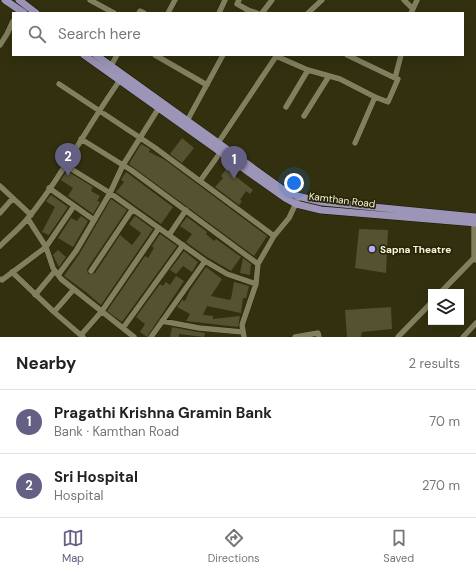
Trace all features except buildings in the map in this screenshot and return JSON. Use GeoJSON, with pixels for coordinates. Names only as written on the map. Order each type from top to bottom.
{"type":"FeatureCollection","features":[{"type":"Feature","properties":{"kind":"main road"},"geometry":{"type":"LineString","coordinates":[[5,0],[20,12]]}},
{"type":"Feature","properties":{"kind":"main road"},"geometry":{"type":"LineString","coordinates":[[21,2],[35,12]]}},
{"type":"Feature","properties":{"kind":"main road","name":"Kamthan Road"},"geometry":{"type":"LineString","coordinates":[[85,56],[297,200]]}},
{"type":"Feature","properties":{"kind":"main road","name":"Kamthan Road"},"geometry":{"type":"LineString","coordinates":[[97,56],[160,106],[187,121],[216,146],[220,153],[257,180],[297,200],[322,202],[372,211],[475,220]]}},
{"type":"Feature","properties":{"kind":"street"},"geometry":{"type":"LineString","coordinates":[[90,0],[112,12]]}},
{"type":"Feature","properties":{"kind":"street"},"geometry":{"type":"LineString","coordinates":[[169,12],[175,0]]}},
{"type":"Feature","properties":{"kind":"street"},"geometry":{"type":"LineString","coordinates":[[219,12],[225,0]]}},
{"type":"Feature","properties":{"kind":"street"},"geometry":{"type":"LineString","coordinates":[[239,0],[237,4],[247,11]]}},
{"type":"Feature","properties":{"kind":"street"},"geometry":{"type":"LineString","coordinates":[[263,12],[272,0]]}},
{"type":"Feature","properties":{"kind":"street"},"geometry":{"type":"LineString","coordinates":[[309,12],[322,0]]}},
{"type":"Feature","properties":{"kind":"street"},"geometry":{"type":"LineString","coordinates":[[404,0],[412,11],[417,0]]}},
{"type":"Feature","properties":{"kind":"street"},"geometry":{"type":"LineString","coordinates":[[20,12],[21,2]]}},
{"type":"Feature","properties":{"kind":"street"},"geometry":{"type":"LineString","coordinates":[[0,45],[12,22]]}},
{"type":"Feature","properties":{"kind":"street"},"geometry":{"type":"LineString","coordinates":[[111,66],[116,56]]}},
{"type":"Feature","properties":{"kind":"street"},"geometry":{"type":"LineString","coordinates":[[157,56],[207,85]]}},
{"type":"Feature","properties":{"kind":"street"},"geometry":{"type":"LineString","coordinates":[[187,121],[222,56]]}},
{"type":"Feature","properties":{"kind":"street"},"geometry":{"type":"LineString","coordinates":[[216,146],[276,56]]}},
{"type":"Feature","properties":{"kind":"street"},"geometry":{"type":"LineString","coordinates":[[279,56],[308,70],[340,79],[388,102],[398,79],[349,56]]}},
{"type":"Feature","properties":{"kind":"street"},"geometry":{"type":"LineString","coordinates":[[395,78],[401,56]]}},
{"type":"Feature","properties":{"kind":"street"},"geometry":{"type":"LineString","coordinates":[[286,107],[308,70]]}},
{"type":"Feature","properties":{"kind":"street"},"geometry":{"type":"LineString","coordinates":[[304,116],[328,76]]}},
{"type":"Feature","properties":{"kind":"street"},"geometry":{"type":"LineString","coordinates":[[1,244],[29,217],[65,165],[98,111],[120,80]]}},
{"type":"Feature","properties":{"kind":"street"},"geometry":{"type":"LineString","coordinates":[[59,84],[139,139],[154,147],[274,236]]}},
{"type":"Feature","properties":{"kind":"street"},"geometry":{"type":"LineString","coordinates":[[355,143],[375,97]]}},
{"type":"Feature","properties":{"kind":"street"},"geometry":{"type":"LineString","coordinates":[[35,294],[57,273],[94,220],[110,193],[123,165],[160,106]]}},
{"type":"Feature","properties":{"kind":"street"},"geometry":{"type":"LineString","coordinates":[[81,139],[123,165],[258,264]]}},
{"type":"Feature","properties":{"kind":"street"},"geometry":{"type":"LineString","coordinates":[[200,181],[220,153]]}},
{"type":"Feature","properties":{"kind":"street"},"geometry":{"type":"LineString","coordinates":[[65,165],[110,193],[205,261],[227,274],[256,284]]}},
{"type":"Feature","properties":{"kind":"street"},"geometry":{"type":"LineString","coordinates":[[0,186],[13,198],[29,217],[46,247],[57,273],[74,289],[134,337]]}},
{"type":"Feature","properties":{"kind":"street"},"geometry":{"type":"LineString","coordinates":[[49,188],[94,220]]}},
{"type":"Feature","properties":{"kind":"street"},"geometry":{"type":"LineString","coordinates":[[0,213],[13,198]]}},
{"type":"Feature","properties":{"kind":"street"},"geometry":{"type":"LineString","coordinates":[[162,321],[244,334],[242,325],[256,284],[258,264],[274,236],[289,218],[297,200]]}},
{"type":"Feature","properties":{"kind":"street"},"geometry":{"type":"LineString","coordinates":[[0,279],[2,280],[46,247],[74,206]]}},
{"type":"Feature","properties":{"kind":"street"},"geometry":{"type":"LineString","coordinates":[[91,271],[132,210]]}},
{"type":"Feature","properties":{"kind":"street"},"geometry":{"type":"LineString","coordinates":[[169,235],[186,210]]}},
{"type":"Feature","properties":{"kind":"street"},"geometry":{"type":"LineString","coordinates":[[444,289],[475,259],[475,220]]}},
{"type":"Feature","properties":{"kind":"street"},"geometry":{"type":"LineString","coordinates":[[12,272],[82,336],[102,311],[159,228]]}},
{"type":"Feature","properties":{"kind":"street"},"geometry":{"type":"LineString","coordinates":[[123,328],[183,245]]}},
{"type":"Feature","properties":{"kind":"street"},"geometry":{"type":"LineString","coordinates":[[151,337],[205,261]]}},
{"type":"Feature","properties":{"kind":"street"},"geometry":{"type":"LineString","coordinates":[[54,312],[74,289]]}},
{"type":"Feature","properties":{"kind":"street"},"geometry":{"type":"LineString","coordinates":[[398,337],[428,305]]}},
{"type":"Feature","properties":{"kind":"street"},"geometry":{"type":"LineString","coordinates":[[463,337],[476,323]]}},
{"type":"Feature","properties":{"kind":"street"},"geometry":{"type":"LineString","coordinates":[[295,337],[318,333],[319,337]]}},
{"type":"Feature","properties":{"kind":"place","name":"Sri Hospital"},"geometry":{"type":"Point","coordinates":[68,176]}},
{"type":"Feature","properties":{"kind":"place","name":"Pragathi Krishna Gramin Bank"},"geometry":{"type":"Point","coordinates":[234,179]}},
{"type":"Feature","properties":{"kind":"place","name":"Sapna Theatre"},"geometry":{"type":"Point","coordinates":[372,249]}}]}
